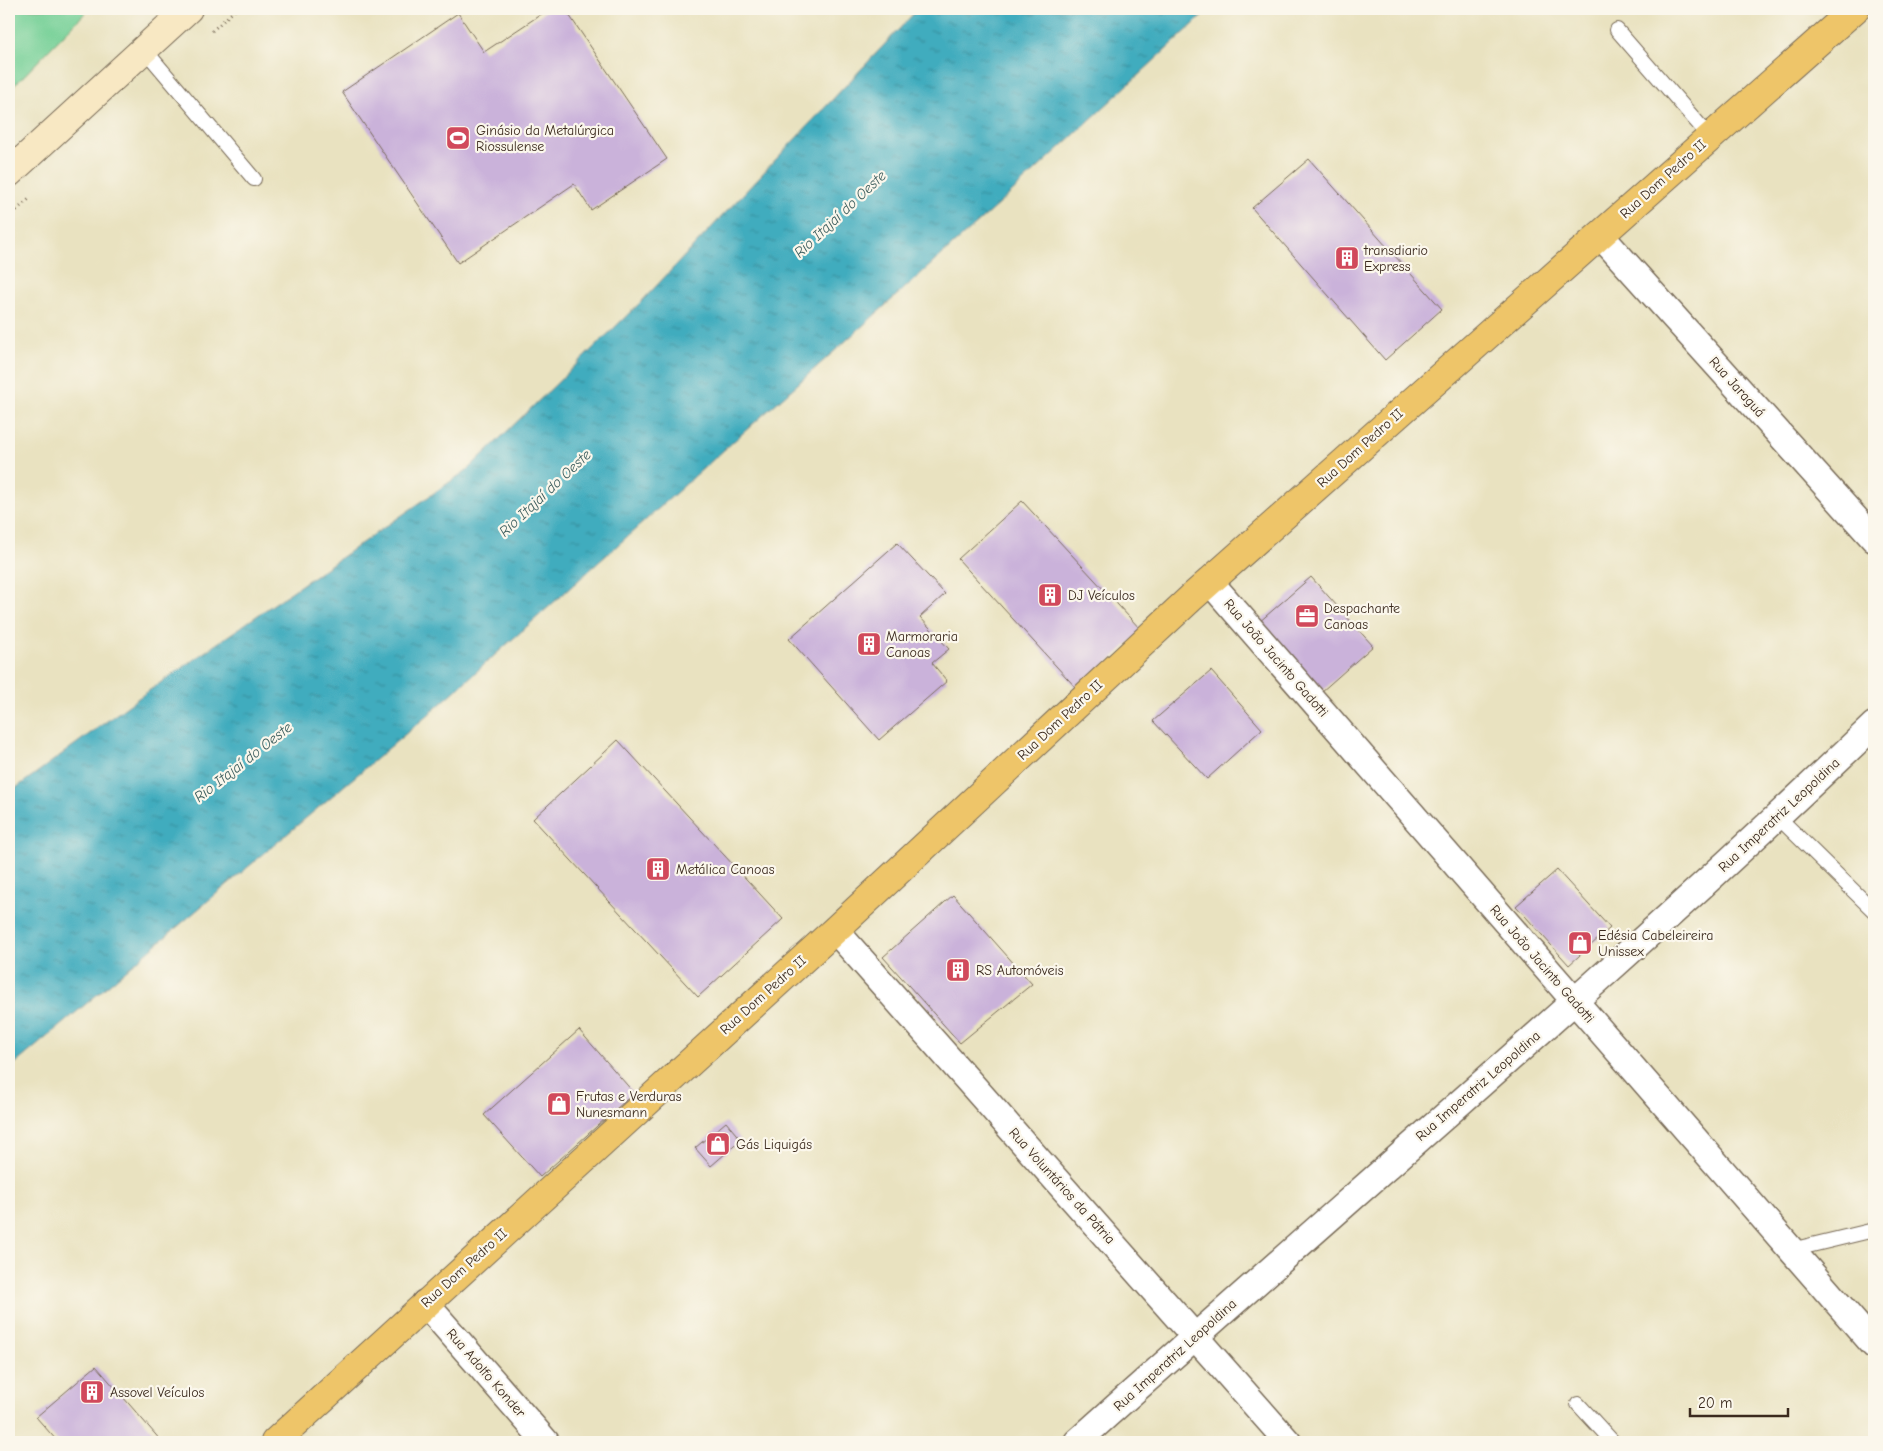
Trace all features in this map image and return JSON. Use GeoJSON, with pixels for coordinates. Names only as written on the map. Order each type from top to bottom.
{"type":"FeatureCollection","features":[{"type":"Feature","properties":{"kind":"main road"},"geometry":{"type":"LineString","coordinates":[[9,173],[188,9]]}},
{"type":"Feature","properties":{"kind":"main road","name":"Rua Dom Pedro II"},"geometry":{"type":"LineString","coordinates":[[275,1442],[835,930],[1210,582],[1855,9]]}},
{"type":"Feature","properties":{"kind":"street","name":"Rua Jaraguá"},"geometry":{"type":"LineString","coordinates":[[1600,235],[1874,539]]}},
{"type":"Feature","properties":{"kind":"street","name":"Rua João Jacinto Gadotti"},"geometry":{"type":"LineString","coordinates":[[1210,582],[1874,1345]]}},
{"type":"Feature","properties":{"kind":"street","name":"Rua Imperatriz Leopoldina"},"geometry":{"type":"LineString","coordinates":[[1077,1442],[1574,1001],[1778,817],[1874,725]]}},
{"type":"Feature","properties":{"kind":"street","name":"Rua Voluntários da Pátria"},"geometry":{"type":"LineString","coordinates":[[835,930],[1288,1442]]}},
{"type":"Feature","properties":{"kind":"street","name":"Rua Adolfo Konder"},"geometry":{"type":"LineString","coordinates":[[425,1304],[546,1442]]}},
{"type":"Feature","properties":{"kind":"lane"},"geometry":{"type":"LineString","coordinates":[[1617,30],[1710,137]]}},
{"type":"Feature","properties":{"kind":"lane"},"geometry":{"type":"LineString","coordinates":[[144,49],[254,178]]}},
{"type":"Feature","properties":{"kind":"lane"},"geometry":{"type":"LineString","coordinates":[[1778,817],[1874,911]]}},
{"type":"Feature","properties":{"kind":"lane"},"geometry":{"type":"LineString","coordinates":[[1791,1250],[1874,1230]]}},
{"type":"Feature","properties":{"kind":"lane"},"geometry":{"type":"LineString","coordinates":[[1578,1404],[1613,1442]]}},
{"type":"Feature","properties":{"kind":"green space"},"geometry":{"type":"Polygon","coordinates":[[[9,9],[89,9],[9,91],[9,9]]]}},
{"type":"Feature","properties":{"kind":"water","name":"Rio Itajaí do Oeste"},"geometry":{"type":"Polygon","coordinates":[[[918,9],[1210,9],[1011,193],[428,715],[9,1069],[9,793],[137,699],[467,470],[642,301],[918,9]]]}},
{"type":"Feature","properties":{"kind":"building","name":"Ginásio da Metalúrgica Riossulense"},"geometry":{"type":"Polygon","coordinates":[[[549,9],[565,9],[667,159],[591,210],[574,184],[458,263],[342,92],[458,13],[484,52],[549,9]]]}},
{"type":"Feature","properties":{"kind":"building","name":"transdiario Express"},"geometry":{"type":"Polygon","coordinates":[[[1309,159],[1442,309],[1385,360],[1252,208],[1309,159]]]}},
{"type":"Feature","properties":{"kind":"building","name":"DJ Veículos"},"geometry":{"type":"Polygon","coordinates":[[[1022,501],[1142,631],[1078,690],[958,559],[1022,501]]]}},
{"type":"Feature","properties":{"kind":"building","name":"Marmoraria Canoas"},"geometry":{"type":"Polygon","coordinates":[[[897,543],[945,594],[920,617],[949,649],[932,663],[947,681],[879,740],[789,639],[897,543]]]}},
{"type":"Feature","properties":{"kind":"building"},"geometry":{"type":"Polygon","coordinates":[[[1311,577],[1373,646],[1321,692],[1258,623],[1311,577]]]}},
{"type":"Feature","properties":{"kind":"building"},"geometry":{"type":"Polygon","coordinates":[[[1211,671],[1262,729],[1207,779],[1153,721],[1211,671]]]}},
{"type":"Feature","properties":{"kind":"building","name":"Metálica Canoas"},"geometry":{"type":"Polygon","coordinates":[[[618,740],[783,919],[698,997],[533,819],[618,740]]]}},
{"type":"Feature","properties":{"kind":"building"},"geometry":{"type":"Polygon","coordinates":[[[1557,870],[1610,928],[1569,965],[1516,906],[1557,870]]]}},
{"type":"Feature","properties":{"kind":"building","name":"RS Automóveis"},"geometry":{"type":"Polygon","coordinates":[[[953,895],[1032,984],[960,1043],[883,957],[953,895]]]}},
{"type":"Feature","properties":{"kind":"building","name":"Frutas e Verduras Nunesmann"},"geometry":{"type":"Polygon","coordinates":[[[579,1030],[634,1093],[540,1177],[484,1115],[579,1030]]]}},
{"type":"Feature","properties":{"kind":"building","name":"Gás Liquigás"},"geometry":{"type":"Polygon","coordinates":[[[726,1122],[741,1140],[711,1166],[695,1148],[726,1122]]]}},
{"type":"Feature","properties":{"kind":"building","name":"Assovel Veículos"},"geometry":{"type":"Polygon","coordinates":[[[96,1366],[162,1442],[58,1442],[36,1417],[96,1366]]]}},
{"type":"Feature","properties":{"kind":"place","name":"Ginásio da Metalúrgica Riossulense"},"geometry":{"type":"Point","coordinates":[458,138]}},
{"type":"Feature","properties":{"kind":"place","name":"transdiario Express"},"geometry":{"type":"Point","coordinates":[1347,258]}},
{"type":"Feature","properties":{"kind":"place","name":"DJ Veículos"},"geometry":{"type":"Point","coordinates":[1050,595]}},
{"type":"Feature","properties":{"kind":"place","name":"Despachante Canoas"},"geometry":{"type":"Point","coordinates":[1307,616]}},
{"type":"Feature","properties":{"kind":"place","name":"Marmoraria Canoas"},"geometry":{"type":"Point","coordinates":[869,644]}},
{"type":"Feature","properties":{"kind":"place","name":"Metálica Canoas"},"geometry":{"type":"Point","coordinates":[658,869]}},
{"type":"Feature","properties":{"kind":"place","name":"Edésia Cabeleireira Unissex"},"geometry":{"type":"Point","coordinates":[1580,943]}},
{"type":"Feature","properties":{"kind":"place","name":"RS Automóveis"},"geometry":{"type":"Point","coordinates":[958,970]}},
{"type":"Feature","properties":{"kind":"place","name":"Frutas e Verduras Nunesmann"},"geometry":{"type":"Point","coordinates":[559,1104]}},
{"type":"Feature","properties":{"kind":"place","name":"Gás Liquigás"},"geometry":{"type":"Point","coordinates":[718,1144]}},
{"type":"Feature","properties":{"kind":"place","name":"Assovel Veículos"},"geometry":{"type":"Point","coordinates":[92,1392]}}]}
